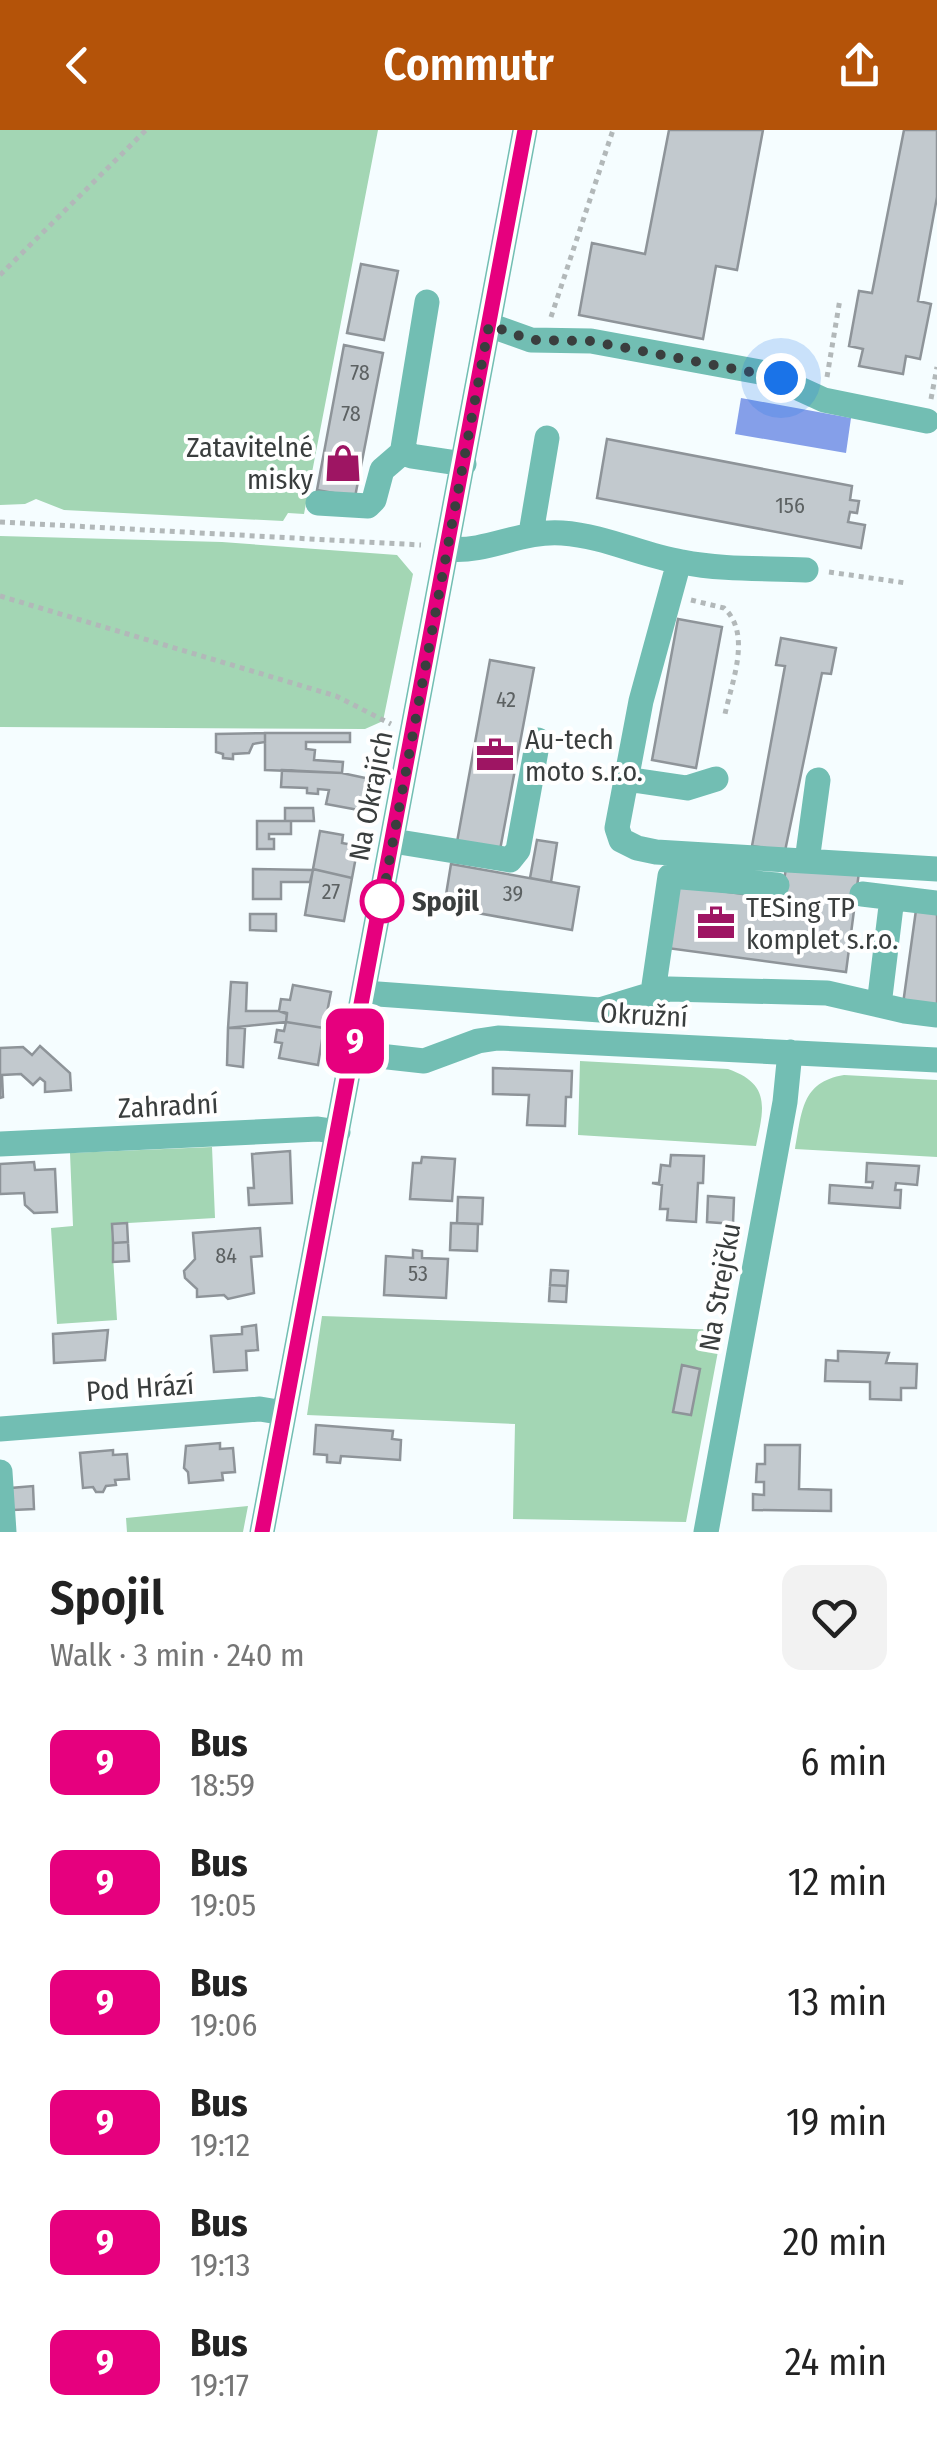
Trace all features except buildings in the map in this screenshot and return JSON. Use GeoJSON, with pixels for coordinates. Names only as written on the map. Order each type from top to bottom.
{"type":"FeatureCollection","features":[{"type":"Feature","properties":{"kind":"street","name":"Na Okrajích"},"geometry":{"type":"LineString","coordinates":[[262,1532],[525,130]]}},
{"type":"Feature","properties":{"kind":"street"},"geometry":{"type":"LineString","coordinates":[[427,302],[404,451],[411,456],[464,464]]}},
{"type":"Feature","properties":{"kind":"street"},"geometry":{"type":"LineString","coordinates":[[489,325],[531,340],[590,341],[764,374],[824,400],[927,421]]}},
{"type":"Feature","properties":{"kind":"street"},"geometry":{"type":"LineString","coordinates":[[531,533],[547,438]]}},
{"type":"Feature","properties":{"kind":"street"},"geometry":{"type":"LineString","coordinates":[[318,503],[368,506],[374,500],[382,470],[404,451]]}},
{"type":"Feature","properties":{"kind":"street"},"geometry":{"type":"LineString","coordinates":[[448,549],[473,550],[531,533],[591,536],[678,562],[806,570]]}},
{"type":"Feature","properties":{"kind":"street"},"geometry":{"type":"LineString","coordinates":[[678,562],[641,701],[618,833],[622,840],[637,848],[937,869]]}},
{"type":"Feature","properties":{"kind":"street"},"geometry":{"type":"LineString","coordinates":[[393,841],[510,860],[518,850],[538,740]]}},
{"type":"Feature","properties":{"kind":"street"},"geometry":{"type":"LineString","coordinates":[[626,779],[687,788],[716,779]]}},
{"type":"Feature","properties":{"kind":"street"},"geometry":{"type":"LineString","coordinates":[[807,861],[818,780]]}},
{"type":"Feature","properties":{"kind":"street"},"geometry":{"type":"LineString","coordinates":[[653,992],[670,876],[778,885]]}},
{"type":"Feature","properties":{"kind":"street"},"geometry":{"type":"LineString","coordinates":[[862,894],[937,903]]}},
{"type":"Feature","properties":{"kind":"street"},"geometry":{"type":"LineString","coordinates":[[878,1005],[892,898]]}},
{"type":"Feature","properties":{"kind":"street"},"geometry":{"type":"LineString","coordinates":[[364,992],[600,1010],[618,1008],[669,989],[827,993],[937,1015]]}},
{"type":"Feature","properties":{"kind":"street","name":"Okružní"},"geometry":{"type":"LineString","coordinates":[[352,1054],[424,1061],[478,1041],[498,1038],[937,1060]]}},
{"type":"Feature","properties":{"kind":"street","name":"Na Strejčku"},"geometry":{"type":"LineString","coordinates":[[706,1532],[780,1128],[790,1052]]}},
{"type":"Feature","properties":{"kind":"street","name":"Zahradní"},"geometry":{"type":"LineString","coordinates":[[0,1144],[318,1129],[338,1132]]}},
{"type":"Feature","properties":{"kind":"street","name":"Pod Hrází"},"geometry":{"type":"LineString","coordinates":[[0,1429],[253,1410],[284,1414]]}},
{"type":"Feature","properties":{"kind":"street"},"geometry":{"type":"LineString","coordinates":[[0,1472],[4,1532]]}},
{"type":"Feature","properties":{"kind":"path"},"geometry":{"type":"LineString","coordinates":[[0,275],[146,130]]}},
{"type":"Feature","properties":{"kind":"path"},"geometry":{"type":"LineString","coordinates":[[544,340],[613,130]]}},
{"type":"Feature","properties":{"kind":"path"},"geometry":{"type":"LineString","coordinates":[[824,400],[840,299]]}},
{"type":"Feature","properties":{"kind":"path"},"geometry":{"type":"LineString","coordinates":[[0,522],[448,549]]}},
{"type":"Feature","properties":{"kind":"path"},"geometry":{"type":"LineString","coordinates":[[806,570],[906,583]]}},
{"type":"Feature","properties":{"kind":"path"},"geometry":{"type":"LineString","coordinates":[[0,596],[336,696],[412,737]]}},
{"type":"Feature","properties":{"kind":"path"},"geometry":{"type":"LineString","coordinates":[[670,596],[718,605],[734,618],[740,638],[725,714]]}},
{"type":"Feature","properties":{"kind":"green space"},"geometry":{"type":"Polygon","coordinates":[[[0,130],[378,130],[304,514],[288,513],[283,521],[64,510],[36,499],[25,504],[0,505],[0,130]]]}},
{"type":"Feature","properties":{"kind":"green space"},"geometry":{"type":"Polygon","coordinates":[[[0,536],[222,542],[397,555],[413,574],[383,721],[365,729],[0,727],[0,536]]]}},
{"type":"Feature","properties":{"kind":"green space"},"geometry":{"type":"Polygon","coordinates":[[[580,1061],[728,1069],[742,1075],[752,1082],[761,1099],[756,1146],[578,1135],[580,1061]]]}},
{"type":"Feature","properties":{"kind":"green space"},"geometry":{"type":"Polygon","coordinates":[[[844,1075],[937,1080],[937,1157],[795,1149],[802,1111],[811,1092],[819,1084],[844,1075]]]}},
{"type":"Feature","properties":{"kind":"green space"},"geometry":{"type":"Polygon","coordinates":[[[212,1147],[215,1218],[111,1224],[117,1320],[57,1324],[51,1228],[73,1226],[70,1153],[212,1147]]]}},
{"type":"Feature","properties":{"kind":"green space"},"geometry":{"type":"Polygon","coordinates":[[[322,1316],[722,1330],[686,1522],[513,1519],[515,1424],[307,1415],[322,1316]]]}},
{"type":"Feature","properties":{"kind":"green space"},"geometry":{"type":"Polygon","coordinates":[[[248,1506],[243,1532],[127,1532],[126,1518],[248,1506]]]}},
{"type":"Feature","properties":{"kind":"water"},"geometry":{"type":"Polygon","coordinates":[[[741,398],[851,418],[846,453],[735,434],[741,398]]]}},
{"type":"Feature","properties":{"kind":"bus line","name":"9"},"geometry":{"type":"LineString","coordinates":[[262,1532],[525,130]]}},
{"type":"Feature","properties":{"kind":"place","name":"Zatavitelné misky"},"geometry":{"type":"Point","coordinates":[343,463]}},
{"type":"Feature","properties":{"kind":"place","name":"Au-tech moto s.r.o."},"geometry":{"type":"Point","coordinates":[495,755]}},
{"type":"Feature","properties":{"kind":"place","name":"Spojil"},"geometry":{"type":"Point","coordinates":[382,901]}},
{"type":"Feature","properties":{"kind":"place","name":"TESing TP komplet s.r.o."},"geometry":{"type":"Point","coordinates":[716,923]}},
{"type":"Feature","properties":{"kind":"route"},"geometry":{"type":"LineString","coordinates":[[382,901],[379,916],[489,325],[531,340],[590,341],[781,378]]}}]}
